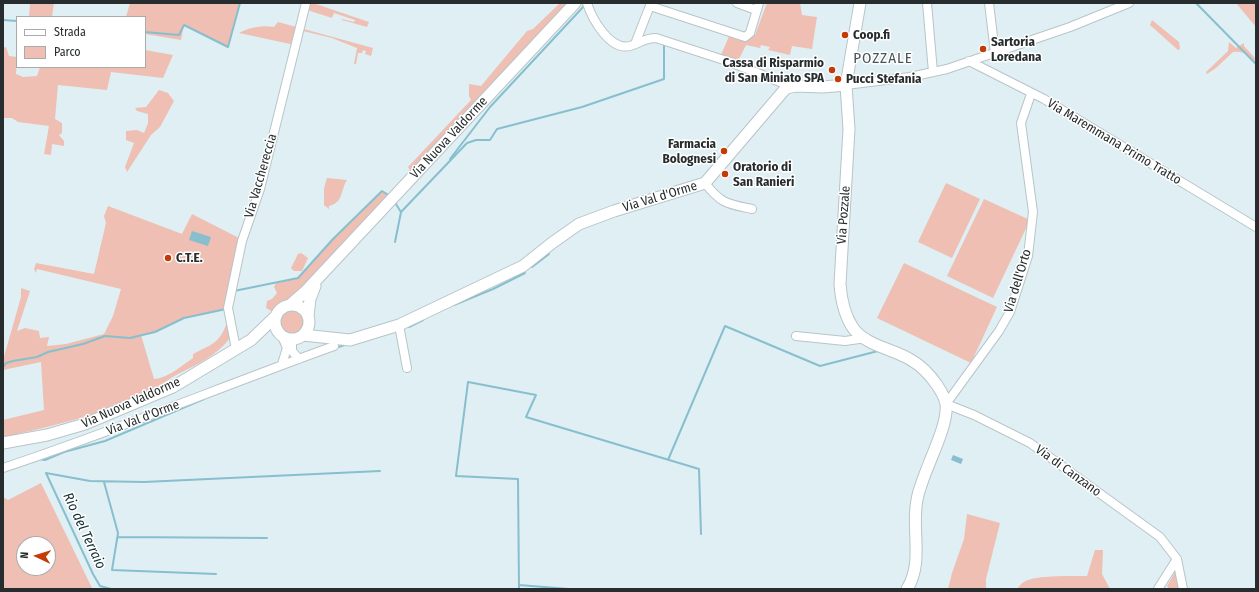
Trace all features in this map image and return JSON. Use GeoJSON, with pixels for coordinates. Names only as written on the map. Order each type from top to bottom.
{"type":"FeatureCollection","features":[{"type":"Feature","properties":{"kind":"street","name":"Via Vacchereccia"},"geometry":{"type":"LineString","coordinates":[[236,349],[228,308],[242,241],[260,189],[306,3]]}},
{"type":"Feature","properties":{"kind":"street","name":"Via Nuova Valdorme"},"geometry":{"type":"LineString","coordinates":[[251,340],[282,309],[290,306],[324,272],[575,3]]}},
{"type":"Feature","properties":{"kind":"street"},"geometry":{"type":"LineString","coordinates":[[587,3],[591,15],[603,33],[614,43],[632,45],[646,38],[656,38],[730,62],[790,86],[823,87],[910,77],[933,72],[969,62],[1070,27],[1128,3]]}},
{"type":"Feature","properties":{"kind":"street"},"geometry":{"type":"LineString","coordinates":[[632,45],[651,4],[745,37],[750,33],[758,6],[736,3]]}},
{"type":"Feature","properties":{"kind":"street","name":"Via Pozzale"},"geometry":{"type":"LineString","coordinates":[[860,3],[846,85],[849,129],[840,284],[841,297],[851,324],[854,328],[866,338],[911,359],[926,371],[939,388],[946,404]]}},
{"type":"Feature","properties":{"kind":"street"},"geometry":{"type":"LineString","coordinates":[[927,3],[933,72]]}},
{"type":"Feature","properties":{"kind":"street"},"geometry":{"type":"LineString","coordinates":[[989,3],[995,53]]}},
{"type":"Feature","properties":{"kind":"street","name":"Via Maremmana Primo Tratto"},"geometry":{"type":"LineString","coordinates":[[969,62],[1031,94],[1044,99],[1256,227]]}},
{"type":"Feature","properties":{"kind":"street","name":"Via Val d'Orme"},"geometry":{"type":"LineString","coordinates":[[3,468],[68,447],[299,358],[334,343],[350,340],[399,325],[523,266],[579,224],[614,211],[705,183],[780,93],[790,86]]}},
{"type":"Feature","properties":{"kind":"street","name":"Via dell'Orto"},"geometry":{"type":"LineString","coordinates":[[946,404],[999,331],[1010,312],[1028,256],[1033,212],[1021,123],[1031,94]]}},
{"type":"Feature","properties":{"kind":"street"},"geometry":{"type":"LineString","coordinates":[[705,183],[714,195],[726,203],[752,209]]}},
{"type":"Feature","properties":{"kind":"street","name":"Via Nuova Valdorme"},"geometry":{"type":"LineString","coordinates":[[3,443],[47,435],[84,424],[117,411],[173,386],[251,340],[266,334],[281,335],[286,338],[299,337],[307,331],[313,289],[324,272]]}},
{"type":"Feature","properties":{"kind":"street"},"geometry":{"type":"LineString","coordinates":[[290,306],[303,309],[308,318],[334,343]]}},
{"type":"Feature","properties":{"kind":"street"},"geometry":{"type":"LineString","coordinates":[[276,316],[276,326],[287,348],[282,364]]}},
{"type":"Feature","properties":{"kind":"street"},"geometry":{"type":"LineString","coordinates":[[399,325],[407,368]]}},
{"type":"Feature","properties":{"kind":"street"},"geometry":{"type":"LineString","coordinates":[[796,336],[845,341],[866,338]]}},
{"type":"Feature","properties":{"kind":"street"},"geometry":{"type":"LineString","coordinates":[[299,337],[292,344],[292,351],[299,358]]}},
{"type":"Feature","properties":{"kind":"street","name":"Via Val d'Orme"},"geometry":{"type":"LineString","coordinates":[[299,337],[334,343]]}},
{"type":"Feature","properties":{"kind":"street"},"geometry":{"type":"LineString","coordinates":[[907,589],[912,582],[915,564],[917,538],[915,520],[918,494],[943,425],[946,404]]}},
{"type":"Feature","properties":{"kind":"street","name":"Via di Canzano"},"geometry":{"type":"LineString","coordinates":[[946,404],[974,415],[1030,443],[1160,537],[1177,559],[1183,589]]}},
{"type":"Feature","properties":{"kind":"street"},"geometry":{"type":"LineString","coordinates":[[1158,589],[1177,559]]}},
{"type":"Feature","properties":{"kind":"green space"},"geometry":{"type":"Polygon","coordinates":[[[30,3],[54,3],[52,16],[29,16],[30,3]]]}},
{"type":"Feature","properties":{"kind":"green space"},"geometry":{"type":"Polygon","coordinates":[[[130,3],[240,3],[228,47],[184,25],[181,40],[146,34],[146,16],[126,16],[130,3]]]}},
{"type":"Feature","properties":{"kind":"green space"},"geometry":{"type":"Polygon","coordinates":[[[306,3],[313,3],[369,22],[367,27],[342,20],[354,22],[355,20],[334,13],[332,18],[304,9],[306,3]]]}},
{"type":"Feature","properties":{"kind":"green space"},"geometry":{"type":"Polygon","coordinates":[[[560,3],[570,3],[411,172],[408,167],[471,100],[469,96],[469,84],[481,86],[527,31],[533,29],[560,3]]]}},
{"type":"Feature","properties":{"kind":"green space"},"geometry":{"type":"Polygon","coordinates":[[[767,3],[800,3],[802,15],[817,17],[812,49],[792,46],[790,55],[768,50],[770,47],[761,45],[760,48],[746,45],[738,61],[721,55],[730,34],[755,35],[767,3]]]}},
{"type":"Feature","properties":{"kind":"green space"},"geometry":{"type":"Polygon","coordinates":[[[1236,3],[1256,3],[1256,27],[1236,3]]]}},
{"type":"Feature","properties":{"kind":"green space"},"geometry":{"type":"Polygon","coordinates":[[[1152,20],[1179,42],[1180,49],[1178,50],[1150,25],[1152,20]]]}},
{"type":"Feature","properties":{"kind":"green space"},"geometry":{"type":"Polygon","coordinates":[[[278,22],[373,48],[371,56],[365,54],[366,51],[363,50],[362,53],[358,53],[356,64],[354,64],[357,48],[332,38],[299,30],[295,45],[239,33],[256,27],[274,27],[278,22]]]}},
{"type":"Feature","properties":{"kind":"green space"},"geometry":{"type":"Polygon","coordinates":[[[1229,42],[1236,48],[1244,43],[1244,46],[1255,58],[1254,61],[1245,54],[1233,52],[1216,68],[1207,74],[1206,72],[1228,51],[1229,42]]]}},
{"type":"Feature","properties":{"kind":"green space"},"geometry":{"type":"Polygon","coordinates":[[[6,47],[9,56],[16,57],[16,74],[23,77],[37,76],[40,68],[146,68],[146,50],[173,55],[163,78],[111,72],[107,90],[58,85],[55,119],[62,123],[62,133],[59,135],[64,141],[64,146],[52,144],[51,155],[44,154],[49,126],[18,122],[12,118],[3,118],[3,48],[6,47]]]}},
{"type":"Feature","properties":{"kind":"green space"},"geometry":{"type":"Polygon","coordinates":[[[159,90],[168,93],[174,101],[160,127],[151,135],[127,172],[125,167],[134,143],[126,140],[126,131],[137,130],[144,133],[148,123],[148,114],[137,111],[135,108],[146,107],[159,90]]]}},
{"type":"Feature","properties":{"kind":"green space"},"geometry":{"type":"Polygon","coordinates":[[[327,178],[347,180],[341,196],[337,202],[329,206],[329,209],[324,205],[324,188],[327,178]]]}},
{"type":"Feature","properties":{"kind":"green space"},"geometry":{"type":"Polygon","coordinates":[[[946,183],[980,199],[952,258],[918,242],[946,183]]]}},
{"type":"Feature","properties":{"kind":"green space"},"geometry":{"type":"Polygon","coordinates":[[[382,191],[389,196],[318,269],[306,286],[294,297],[279,303],[273,312],[266,308],[267,301],[272,299],[277,293],[274,287],[276,283],[298,278],[333,239],[382,191]]]}},
{"type":"Feature","properties":{"kind":"green space"},"geometry":{"type":"Polygon","coordinates":[[[984,199],[1030,220],[993,298],[947,276],[984,199]]]}},
{"type":"Feature","properties":{"kind":"green space"},"geometry":{"type":"Polygon","coordinates":[[[108,206],[182,234],[192,214],[239,238],[226,309],[184,318],[155,332],[141,335],[154,379],[174,371],[193,358],[193,354],[217,340],[226,325],[228,325],[230,338],[219,350],[206,359],[136,398],[80,418],[3,437],[3,420],[44,410],[41,362],[3,370],[3,360],[21,297],[21,288],[30,291],[17,331],[25,328],[39,331],[40,338],[49,337],[47,346],[66,344],[104,334],[113,316],[121,289],[37,269],[36,273],[34,269],[36,263],[94,274],[106,223],[104,216],[108,206]]]}},
{"type":"Feature","properties":{"kind":"green space"},"geometry":{"type":"Polygon","coordinates":[[[301,253],[308,258],[302,271],[294,271],[291,268],[298,254],[301,253]]]}},
{"type":"Feature","properties":{"kind":"green space"},"geometry":{"type":"Polygon","coordinates":[[[904,263],[997,307],[971,363],[877,318],[904,263]]]}},
{"type":"Feature","properties":{"kind":"green space"},"geometry":{"type":"Polygon","coordinates":[[[292,309],[301,313],[305,322],[301,331],[292,335],[283,331],[279,322],[283,313],[292,309]]]}},
{"type":"Feature","properties":{"kind":"green space"},"geometry":{"type":"Polygon","coordinates":[[[41,483],[92,588],[3,589],[3,497],[8,500],[41,483]]]}},
{"type":"Feature","properties":{"kind":"green space"},"geometry":{"type":"Polygon","coordinates":[[[967,514],[1000,523],[986,579],[986,589],[948,589],[964,539],[967,514]]]}},
{"type":"Feature","properties":{"kind":"green space"},"geometry":{"type":"Polygon","coordinates":[[[1095,550],[1103,550],[1102,574],[1110,589],[1017,589],[1021,584],[1036,578],[1054,576],[1087,576],[1095,550]]]}},
{"type":"Feature","properties":{"kind":"green space"},"geometry":{"type":"Polygon","coordinates":[[[1175,572],[1180,589],[1169,589],[1167,586],[1175,572]]]}},
{"type":"Feature","properties":{"kind":"water"},"geometry":{"type":"Polygon","coordinates":[[[192,231],[211,237],[208,246],[189,240],[192,231]]]}},
{"type":"Feature","properties":{"kind":"water"},"geometry":{"type":"Polygon","coordinates":[[[953,455],[963,459],[961,464],[951,460],[953,455]]]}},
{"type":"Feature","properties":{"kind":"waterway"},"geometry":{"type":"LineString","coordinates":[[146,32],[179,35],[184,25],[228,47],[240,3]]}},
{"type":"Feature","properties":{"kind":"waterway"},"geometry":{"type":"LineString","coordinates":[[1196,3],[1256,64]]}},
{"type":"Feature","properties":{"kind":"waterway"},"geometry":{"type":"LineString","coordinates":[[450,159],[490,107],[584,6]]}},
{"type":"Feature","properties":{"kind":"waterway"},"geometry":{"type":"LineString","coordinates":[[3,20],[16,21]]}},
{"type":"Feature","properties":{"kind":"waterway"},"geometry":{"type":"LineString","coordinates":[[395,242],[401,212],[467,143],[476,140],[490,140],[497,129],[582,107],[664,79],[664,45]]}},
{"type":"Feature","properties":{"kind":"waterway"},"geometry":{"type":"LineString","coordinates":[[234,291],[298,278],[333,239],[382,191],[390,196]]}},
{"type":"Feature","properties":{"kind":"waterway"},"geometry":{"type":"LineString","coordinates":[[394,201],[401,212]]}},
{"type":"Feature","properties":{"kind":"waterway"},"geometry":{"type":"LineString","coordinates":[[532,267],[549,254]]}},
{"type":"Feature","properties":{"kind":"waterway"},"geometry":{"type":"LineString","coordinates":[[454,305],[493,289],[525,273]]}},
{"type":"Feature","properties":{"kind":"waterway"},"geometry":{"type":"LineString","coordinates":[[3,367],[6,363],[37,357],[48,352],[83,344],[105,336],[130,338],[155,332],[184,318],[226,309]]}},
{"type":"Feature","properties":{"kind":"waterway"},"geometry":{"type":"LineString","coordinates":[[409,327],[423,320]]}},
{"type":"Feature","properties":{"kind":"waterway"},"geometry":{"type":"LineString","coordinates":[[668,460],[725,326],[820,366],[878,351]]}},
{"type":"Feature","properties":{"kind":"waterway"},"geometry":{"type":"LineString","coordinates":[[335,348],[348,344]]}},
{"type":"Feature","properties":{"kind":"waterway"},"geometry":{"type":"LineString","coordinates":[[519,589],[518,479],[456,476],[468,382],[536,395],[526,417],[699,469],[701,534]]}},
{"type":"Feature","properties":{"kind":"waterway"},"geometry":{"type":"LineString","coordinates":[[39,459],[45,460],[64,452],[105,441],[204,399]]}},
{"type":"Feature","properties":{"kind":"waterway"},"geometry":{"type":"LineString","coordinates":[[46,473],[90,481],[144,482],[380,471]]}},
{"type":"Feature","properties":{"kind":"waterway","name":"Rio del Terraio"},"geometry":{"type":"LineString","coordinates":[[46,473],[93,574],[100,586],[111,589]]}},
{"type":"Feature","properties":{"kind":"waterway"},"geometry":{"type":"LineString","coordinates":[[104,482],[118,533],[112,570],[216,574]]}},
{"type":"Feature","properties":{"kind":"waterway"},"geometry":{"type":"LineString","coordinates":[[118,537],[267,538]]}},
{"type":"Feature","properties":{"kind":"waterway"},"geometry":{"type":"LineString","coordinates":[[519,585],[569,589]]}},
{"type":"Feature","properties":{"kind":"place","name":"Coop.fi"},"geometry":{"type":"Point","coordinates":[845,35]}},
{"type":"Feature","properties":{"kind":"place","name":"Sartoria Loredana"},"geometry":{"type":"Point","coordinates":[983,49]}},
{"type":"Feature","properties":{"kind":"place","name":"Cassa di Risparmio di San Miniato SPA"},"geometry":{"type":"Point","coordinates":[832,70]}},
{"type":"Feature","properties":{"kind":"place","name":"Pucci Stefania"},"geometry":{"type":"Point","coordinates":[838,79]}},
{"type":"Feature","properties":{"kind":"place","name":"Farmacia Bolognesi"},"geometry":{"type":"Point","coordinates":[724,151]}},
{"type":"Feature","properties":{"kind":"place","name":"Oratorio di San Ranieri"},"geometry":{"type":"Point","coordinates":[725,174]}},
{"type":"Feature","properties":{"kind":"place","name":"C.T.E."},"geometry":{"type":"Point","coordinates":[168,258]}},
{"type":"Feature","properties":{"kind":"district","name":"POZZALE"},"geometry":{"type":"Point","coordinates":[883,59]}}]}
